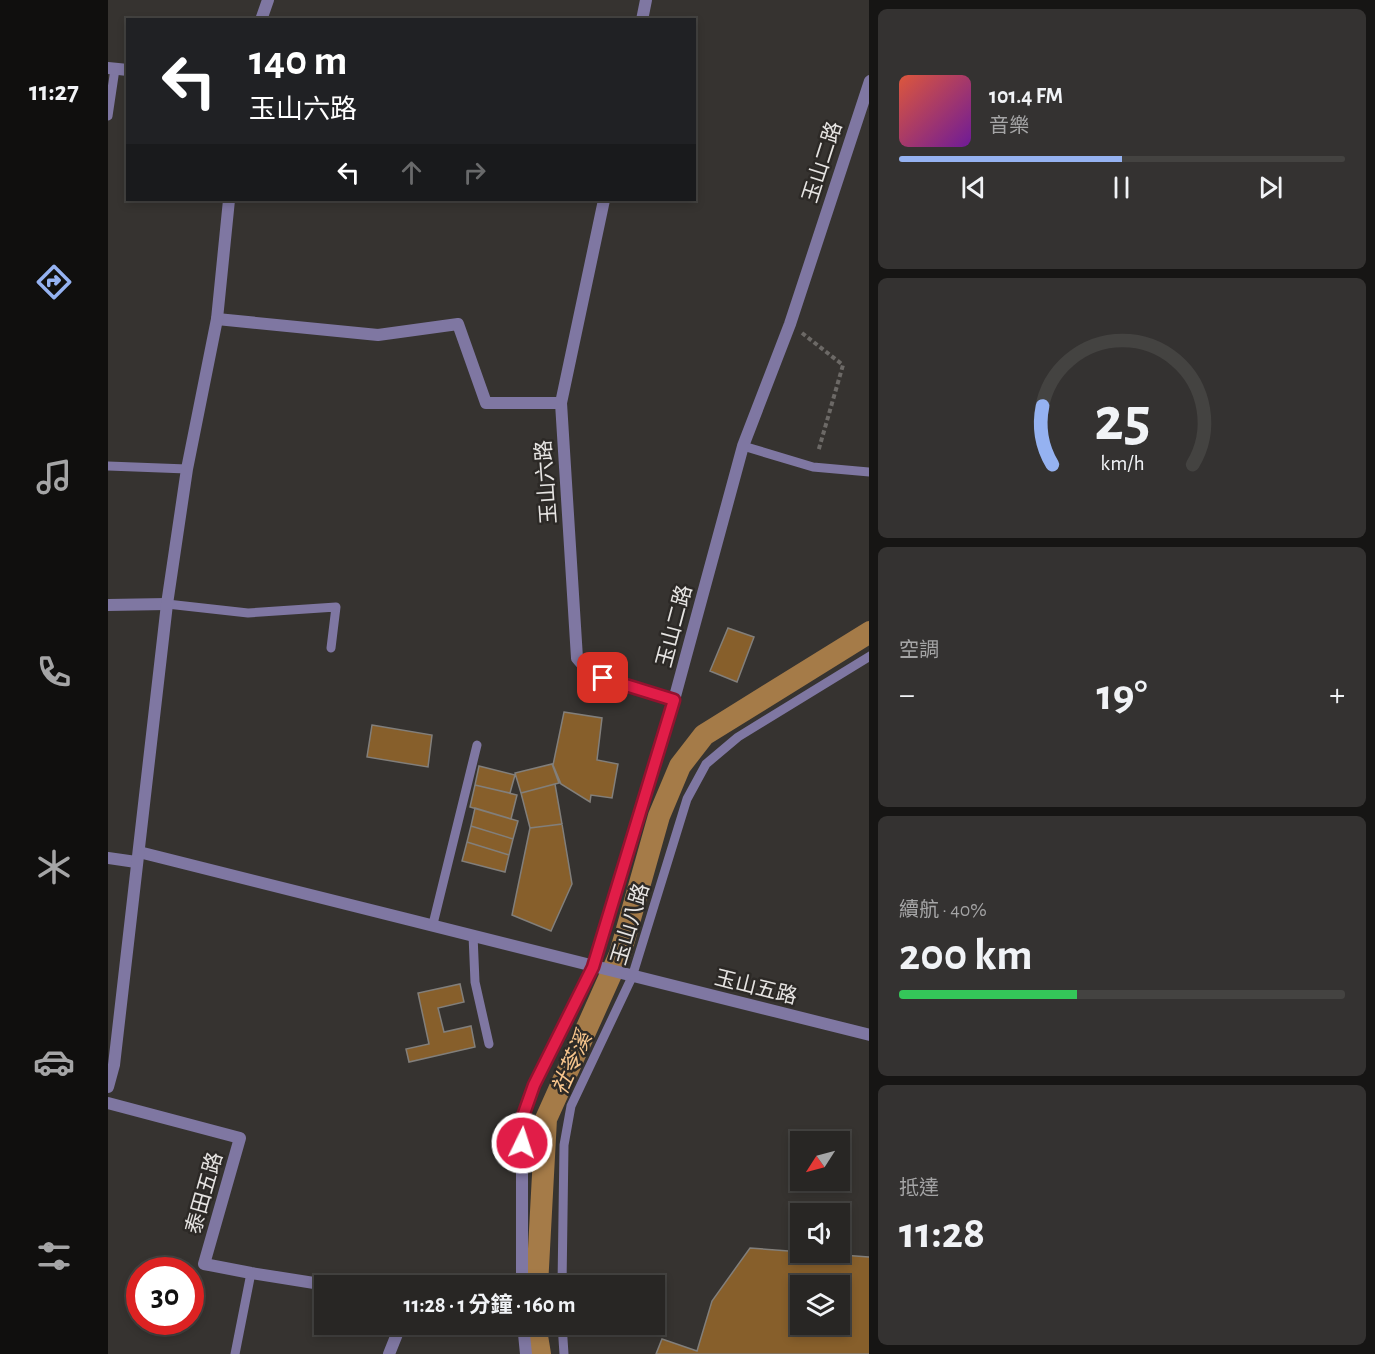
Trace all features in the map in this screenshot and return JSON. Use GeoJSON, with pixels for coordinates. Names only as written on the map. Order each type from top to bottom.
{"type":"FeatureCollection","features":[{"type":"Feature","properties":{"kind":"street"},"geometry":{"type":"LineString","coordinates":[[262,18],[268,0]]}},
{"type":"Feature","properties":{"kind":"street"},"geometry":{"type":"LineString","coordinates":[[642,18],[646,0]]}},
{"type":"Feature","properties":{"kind":"street","name":"玉山二路"},"geometry":{"type":"LineString","coordinates":[[522,1275],[522,1119],[534,1085],[593,967],[674,700],[743,446],[790,324],[869,84]]}},
{"type":"Feature","properties":{"kind":"street"},"geometry":{"type":"LineString","coordinates":[[108,1087],[114,1065],[167,604],[188,470],[217,319],[229,201]]}},
{"type":"Feature","properties":{"kind":"street","name":"玉山六路"},"geometry":{"type":"LineString","coordinates":[[604,201],[561,403],[577,658],[589,672],[674,700]]}},
{"type":"Feature","properties":{"kind":"street"},"geometry":{"type":"LineString","coordinates":[[217,319],[378,335],[458,324],[486,403],[561,403]]}},
{"type":"Feature","properties":{"kind":"street"},"geometry":{"type":"LineString","coordinates":[[108,605],[167,604]]}},
{"type":"Feature","properties":{"kind":"street","name":"玉山五路"},"geometry":{"type":"LineString","coordinates":[[108,858],[137,857],[433,924],[632,978],[869,1035]]}},
{"type":"Feature","properties":{"kind":"street","name":"泰田五路"},"geometry":{"type":"LineString","coordinates":[[108,1103],[240,1138],[204,1264],[314,1283]]}},
{"type":"Feature","properties":{"kind":"street"},"geometry":{"type":"LineString","coordinates":[[389,1354],[397,1335]]}},
{"type":"Feature","properties":{"kind":"street"},"geometry":{"type":"LineString","coordinates":[[524,1335],[526,1354]]}},
{"type":"Feature","properties":{"kind":"lane"},"geometry":{"type":"LineString","coordinates":[[108,116],[117,69]]}},
{"type":"Feature","properties":{"kind":"lane"},"geometry":{"type":"LineString","coordinates":[[743,446],[813,467],[869,472]]}},
{"type":"Feature","properties":{"kind":"lane"},"geometry":{"type":"LineString","coordinates":[[108,466],[188,470]]}},
{"type":"Feature","properties":{"kind":"lane"},"geometry":{"type":"LineString","coordinates":[[167,604],[248,613],[336,607],[332,648]]}},
{"type":"Feature","properties":{"kind":"lane","name":"玉山八路"},"geometry":{"type":"LineString","coordinates":[[562,1275],[564,1145],[571,1106],[632,978],[687,799],[706,764],[738,737],[869,657]]}},
{"type":"Feature","properties":{"kind":"lane"},"geometry":{"type":"LineString","coordinates":[[433,924],[477,746]]}},
{"type":"Feature","properties":{"kind":"lane"},"geometry":{"type":"LineString","coordinates":[[473,935],[475,982],[489,1044]]}},
{"type":"Feature","properties":{"kind":"lane"},"geometry":{"type":"LineString","coordinates":[[235,1354],[251,1273]]}},
{"type":"Feature","properties":{"kind":"lane"},"geometry":{"type":"LineString","coordinates":[[563,1335],[564,1354]]}},
{"type":"Feature","properties":{"kind":"path"},"geometry":{"type":"LineString","coordinates":[[790,324],[843,365],[813,467]]}},
{"type":"Feature","properties":{"kind":"building"},"geometry":{"type":"Polygon","coordinates":[[[728,628],[754,637],[737,682],[710,671],[728,628]]]}},
{"type":"Feature","properties":{"kind":"building"},"geometry":{"type":"Polygon","coordinates":[[[564,712],[602,718],[597,760],[618,764],[612,798],[591,795],[590,802],[561,784],[553,765],[564,712]]]}},
{"type":"Feature","properties":{"kind":"building"},"geometry":{"type":"Polygon","coordinates":[[[372,725],[432,735],[428,767],[367,757],[372,725]]]}},
{"type":"Feature","properties":{"kind":"building"},"geometry":{"type":"Polygon","coordinates":[[[552,764],[559,783],[521,793],[515,773],[552,764]]]}},
{"type":"Feature","properties":{"kind":"building"},"geometry":{"type":"Polygon","coordinates":[[[479,766],[515,775],[510,793],[475,785],[479,766]]]}},
{"type":"Feature","properties":{"kind":"building"},"geometry":{"type":"Polygon","coordinates":[[[555,784],[562,824],[530,828],[521,793],[555,784]]]}},
{"type":"Feature","properties":{"kind":"building"},"geometry":{"type":"Polygon","coordinates":[[[475,785],[517,795],[511,819],[470,807],[475,785]]]}},
{"type":"Feature","properties":{"kind":"building"},"geometry":{"type":"Polygon","coordinates":[[[475,808],[518,821],[513,839],[471,826],[475,808]]]}},
{"type":"Feature","properties":{"kind":"building"},"geometry":{"type":"Polygon","coordinates":[[[562,824],[572,884],[551,931],[512,915],[530,828],[562,824]]]}},
{"type":"Feature","properties":{"kind":"building"},"geometry":{"type":"Polygon","coordinates":[[[471,826],[513,839],[509,855],[467,842],[471,826]]]}},
{"type":"Feature","properties":{"kind":"building"},"geometry":{"type":"Polygon","coordinates":[[[467,842],[509,855],[505,872],[462,861],[467,842]]]}},
{"type":"Feature","properties":{"kind":"building"},"geometry":{"type":"Polygon","coordinates":[[[460,984],[464,1002],[438,1008],[444,1032],[471,1026],[475,1047],[409,1062],[406,1049],[429,1044],[418,993],[460,984]]]}},
{"type":"Feature","properties":{"kind":"building"},"geometry":{"type":"Polygon","coordinates":[[[750,1248],[790,1251],[790,1263],[850,1263],[850,1256],[869,1257],[869,1354],[656,1354],[662,1339],[697,1351],[712,1301],[750,1248]]]}},
{"type":"Feature","properties":{"kind":"waterway","name":"社苓溪"},"geometry":{"type":"LineString","coordinates":[[538,1275],[546,1119],[620,954],[659,816],[680,766],[704,735],[869,633]]}},
{"type":"Feature","properties":{"kind":"waterway","name":"社苓溪"},"geometry":{"type":"LineString","coordinates":[[537,1335],[540,1354]]}},
{"type":"Feature","properties":{"kind":"route"},"geometry":{"type":"LineString","coordinates":[[522,1143],[522,1119],[534,1085],[593,967],[674,700],[603,678]]}}]}
